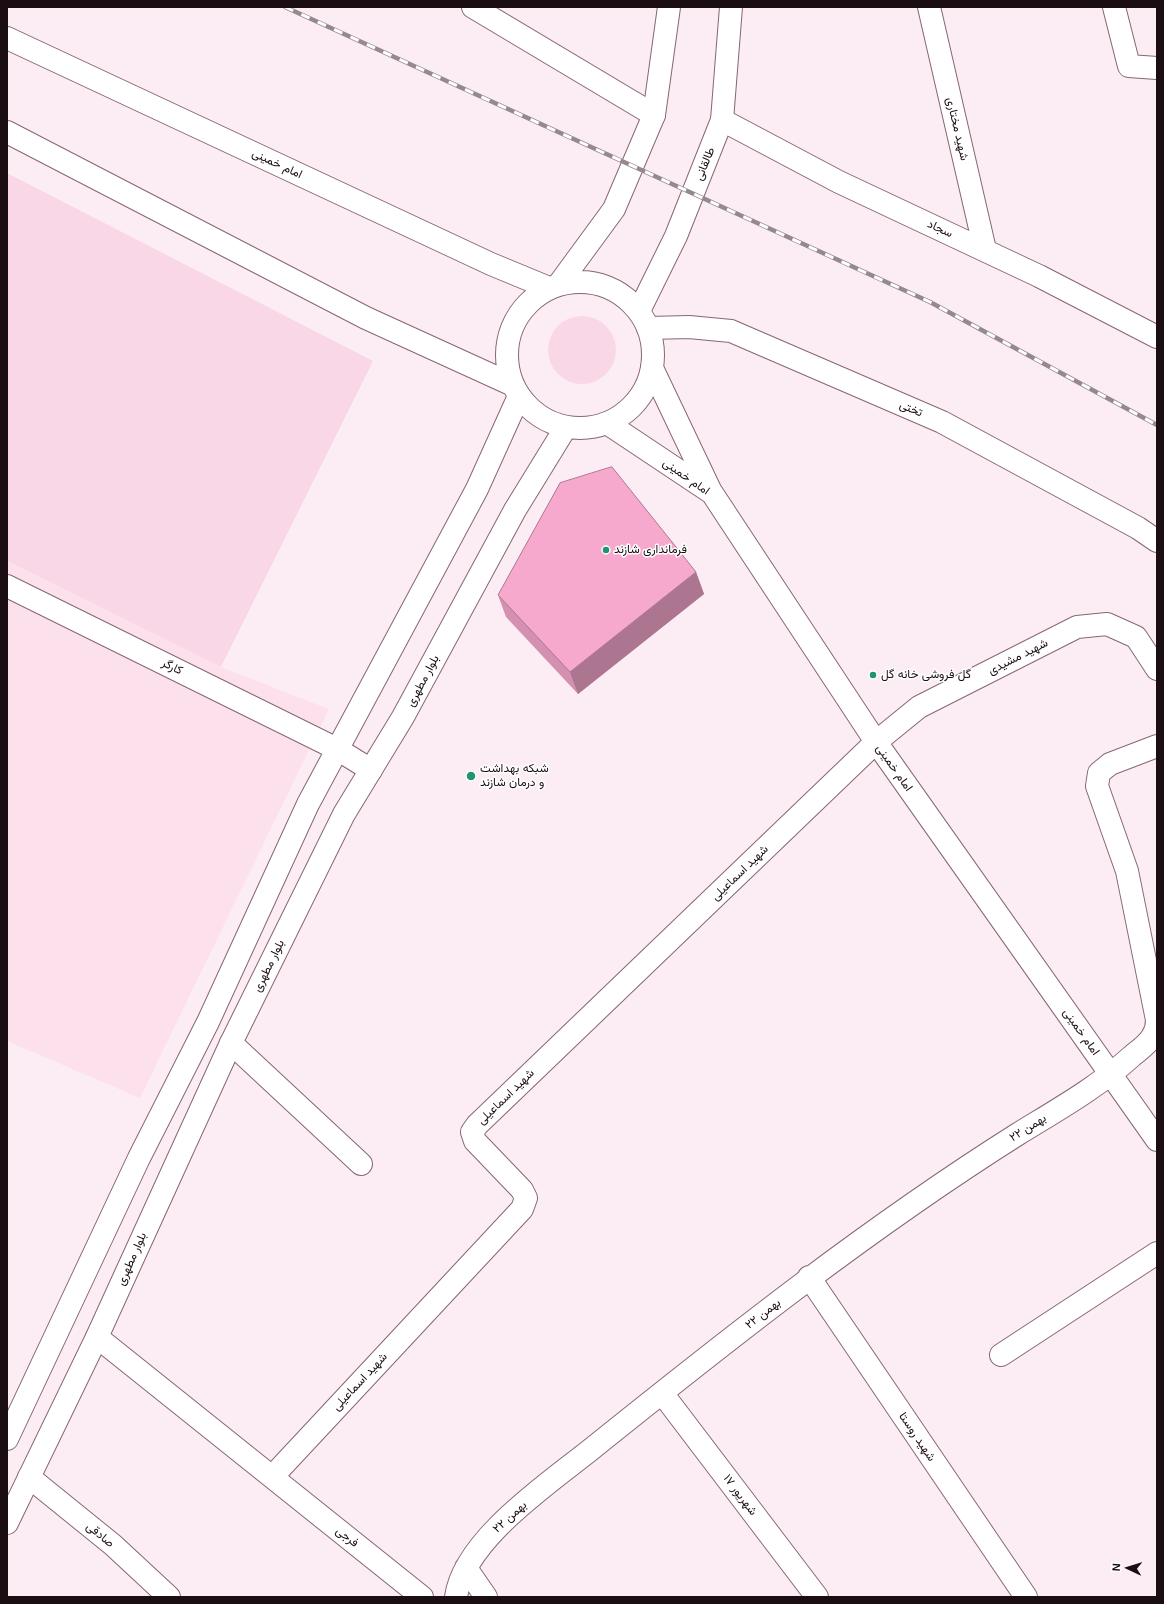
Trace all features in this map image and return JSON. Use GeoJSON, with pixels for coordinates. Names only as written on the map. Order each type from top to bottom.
{"type":"FeatureCollection","features":[{"type":"Feature","properties":{"kind":"street"},"geometry":{"type":"LineString","coordinates":[[473,7],[654,115]]}},
{"type":"Feature","properties":{"kind":"street"},"geometry":{"type":"LineString","coordinates":[[554,286],[581,281],[604,285],[623,295],[644,320],[653,348],[652,368],[646,385],[637,401],[623,414],[607,423],[586,428],[566,427],[548,421],[532,410],[516,390],[506,363],[508,340],[516,319],[525,307],[530,301],[554,286],[614,209],[654,115],[669,7]]}},
{"type":"Feature","properties":{"kind":"street","name":"طالقانی"},"geometry":{"type":"LineString","coordinates":[[644,320],[722,120],[731,7]]}},
{"type":"Feature","properties":{"kind":"street","name":"شهید مختاری"},"geometry":{"type":"LineString","coordinates":[[929,7],[985,250]]}},
{"type":"Feature","properties":{"kind":"street"},"geometry":{"type":"LineString","coordinates":[[1114,7],[1129,66],[1157,68]]}},
{"type":"Feature","properties":{"kind":"street","name":"امام خمینی"},"geometry":{"type":"LineString","coordinates":[[7,38],[491,264],[554,286]]}},
{"type":"Feature","properties":{"kind":"street","name":"سجاد"},"geometry":{"type":"LineString","coordinates":[[722,120],[839,182],[1039,276],[1157,337]]}},
{"type":"Feature","properties":{"kind":"street"},"geometry":{"type":"LineString","coordinates":[[7,132],[366,318],[516,390]]}},
{"type":"Feature","properties":{"kind":"street","name":"تختی"},"geometry":{"type":"LineString","coordinates":[[644,320],[689,327],[731,331],[942,422],[1138,528],[1157,541]]}},
{"type":"Feature","properties":{"kind":"street"},"geometry":{"type":"LineString","coordinates":[[652,368],[712,493]]}},
{"type":"Feature","properties":{"kind":"street"},"geometry":{"type":"LineString","coordinates":[[7,1439],[139,1158],[208,1022],[308,804],[477,489],[516,390]]}},
{"type":"Feature","properties":{"kind":"street","name":"امام خمینی"},"geometry":{"type":"LineString","coordinates":[[607,423],[712,493],[876,742],[1157,1140]]}},
{"type":"Feature","properties":{"kind":"street","name":"بلوار مطهری"},"geometry":{"type":"LineString","coordinates":[[7,1523],[97,1337],[231,1043],[344,814],[403,717],[515,510],[566,427]]}},
{"type":"Feature","properties":{"kind":"street","name":"کارگر"},"geometry":{"type":"LineString","coordinates":[[7,586],[337,749],[371,770]]}},
{"type":"Feature","properties":{"kind":"street","name":"شهید مشیدی"},"geometry":{"type":"LineString","coordinates":[[876,742],[919,707],[1077,627],[1107,624],[1136,637],[1157,669]]}},
{"type":"Feature","properties":{"kind":"street","name":"شهید اسماعیلی"},"geometry":{"type":"LineString","coordinates":[[272,1477],[522,1208],[526,1198],[522,1190],[474,1141],[472,1132],[477,1125],[876,742]]}},
{"type":"Feature","properties":{"kind":"street"},"geometry":{"type":"LineString","coordinates":[[1157,746],[1110,764],[1099,773],[1097,786],[1127,871],[1157,1020]]}},
{"type":"Feature","properties":{"kind":"street","name":"۲۲ بهمن"},"geometry":{"type":"LineString","coordinates":[[456,1597],[458,1586],[466,1568],[497,1526],[662,1393],[809,1278],[949,1178],[1111,1075],[1151,1040],[1156,1030],[1157,1020]]}},
{"type":"Feature","properties":{"kind":"street"},"geometry":{"type":"LineString","coordinates":[[231,1043],[360,1164]]}},
{"type":"Feature","properties":{"kind":"street"},"geometry":{"type":"LineString","coordinates":[[1001,1355],[1157,1253]]}},
{"type":"Feature","properties":{"kind":"street","name":"شهید روستا"},"geometry":{"type":"LineString","coordinates":[[809,1278],[1026,1597]]}},
{"type":"Feature","properties":{"kind":"street","name":"فرجی"},"geometry":{"type":"LineString","coordinates":[[97,1337],[422,1597]]}},
{"type":"Feature","properties":{"kind":"street","name":"۱۷ شهریور"},"geometry":{"type":"LineString","coordinates":[[662,1393],[817,1597]]}},
{"type":"Feature","properties":{"kind":"street","name":"صادقی"},"geometry":{"type":"LineString","coordinates":[[28,1477],[113,1545],[169,1597]]}},
{"type":"Feature","properties":{"kind":"street"},"geometry":{"type":"LineString","coordinates":[[466,1568],[486,1597]]}},
{"type":"Feature","properties":{"kind":"shaded area"},"geometry":{"type":"Polygon","coordinates":[[[7,173],[373,361],[221,667],[7,561],[7,173]]]}},
{"type":"Feature","properties":{"kind":"shaded area"},"geometry":{"type":"Polygon","coordinates":[[[582,316],[595,319],[606,326],[613,337],[616,350],[613,363],[606,374],[595,381],[582,384],[569,381],[558,374],[551,363],[548,350],[551,337],[558,326],[569,319],[582,316]]]}},
{"type":"Feature","properties":{"kind":"shaded area"},"geometry":{"type":"Polygon","coordinates":[[[7,561],[221,667],[329,709],[140,1098],[7,1041],[7,561]]]}},
{"type":"Feature","properties":{"kind":"building","name":"فرمانداری شازند"},"geometry":{"type":"Polygon","coordinates":[[[612,467],[696,572],[570,672],[498,595],[560,483],[612,467]]]}},
{"type":"Feature","properties":{"kind":"railway"},"geometry":{"type":"LineString","coordinates":[[285,7],[930,302],[1157,425]]}},
{"type":"Feature","properties":{"kind":"place","name":"فرمانداری شازند"},"geometry":{"type":"Point","coordinates":[606,550]}},
{"type":"Feature","properties":{"kind":"place","name":"گل فروشی خانه گل"},"geometry":{"type":"Point","coordinates":[873,675]}},
{"type":"Feature","properties":{"kind":"place","name":"شبکه بهداشت و درمان شازند"},"geometry":{"type":"Point","coordinates":[471,776]}}]}
